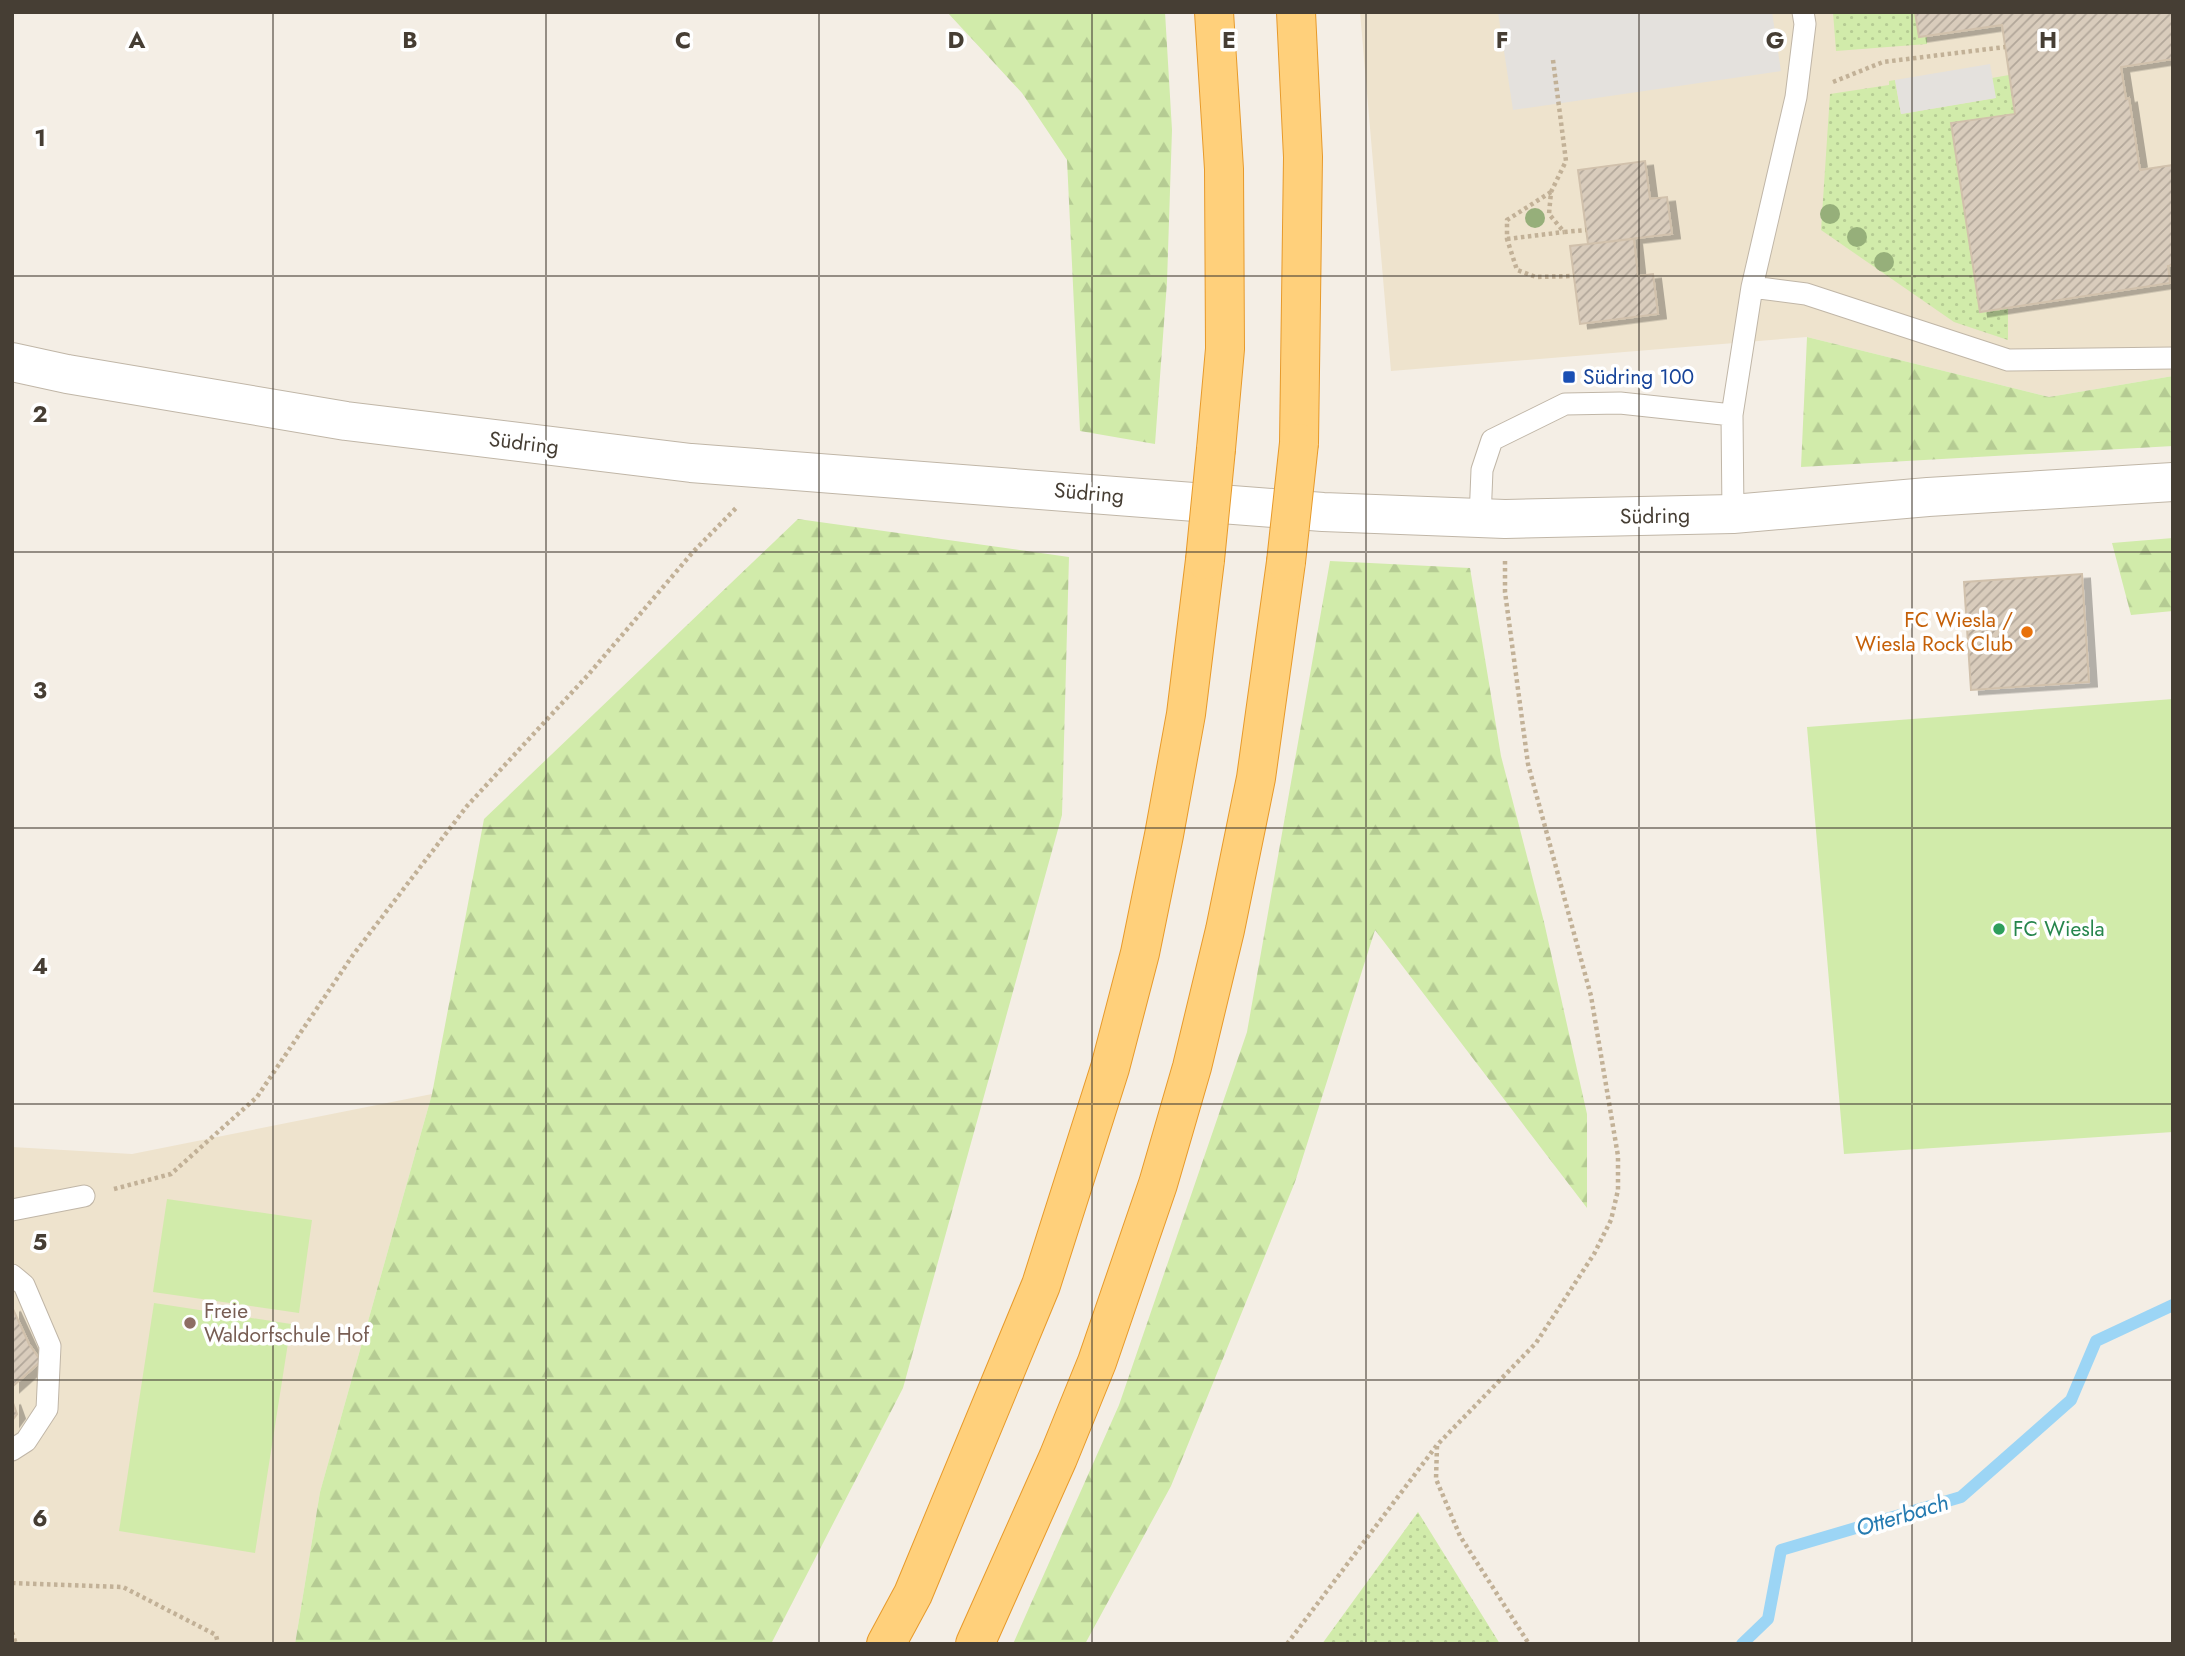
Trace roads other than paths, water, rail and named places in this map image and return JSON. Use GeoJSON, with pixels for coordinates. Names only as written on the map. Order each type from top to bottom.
{"type":"FeatureCollection","features":[{"type":"Feature","properties":{"kind":"highway"},"geometry":{"type":"LineString","coordinates":[[886,1644],[913,1594],[1041,1284],[1110,1068],[1140,953],[1164,835],[1186,714],[1205,560],[1225,335],[1224,169],[1214,12]]}},
{"type":"Feature","properties":{"kind":"highway"},"geometry":{"type":"LineString","coordinates":[[975,1644],[1058,1458],[1097,1362],[1158,1184],[1189,1080],[1225,930],[1256,778],[1286,562],[1299,443],[1303,157],[1296,12]]}},
{"type":"Feature","properties":{"kind":"street","name":"Südring"},"geometry":{"type":"LineString","coordinates":[[12,362],[66,374],[346,421],[691,463],[1323,512],[1492,519],[1733,514],[1928,497],[2173,482]]}},
{"type":"Feature","properties":{"kind":"lane"},"geometry":{"type":"LineString","coordinates":[[1733,514],[1732,415],[1752,287],[1796,97],[1805,24],[1803,12]]}},
{"type":"Feature","properties":{"kind":"lane"},"geometry":{"type":"LineString","coordinates":[[1752,287],[1806,294],[2008,360],[2173,358]]}},
{"type":"Feature","properties":{"kind":"lane"},"geometry":{"type":"LineString","coordinates":[[1492,519],[1482,470],[1492,440],[1565,404],[1620,403],[1732,415]]}},
{"type":"Feature","properties":{"kind":"lane"},"geometry":{"type":"LineString","coordinates":[[12,1210],[84,1196]]}},
{"type":"Feature","properties":{"kind":"lane"},"geometry":{"type":"LineString","coordinates":[[12,1275],[24,1285],[50,1346],[47,1409],[26,1441],[12,1450]]}},
{"type":"Feature","properties":{"kind":"waterway","name":"Otterbach"},"geometry":{"type":"LineString","coordinates":[[1742,1644],[1768,1619],[1781,1550],[1961,1497],[2071,1400],[2096,1341],[2173,1305]]}},
{"type":"Feature","properties":{"kind":"place","name":"Südring 100"},"geometry":{"type":"Point","coordinates":[1569,377]}},
{"type":"Feature","properties":{"kind":"place","name":"FC Wiesla / Wiesla Rock Club"},"geometry":{"type":"Point","coordinates":[2027,632]}},
{"type":"Feature","properties":{"kind":"place","name":"FC Wiesla"},"geometry":{"type":"Point","coordinates":[1999,929]}},
{"type":"Feature","properties":{"kind":"place","name":"Freie Waldorfschule Hof"},"geometry":{"type":"Point","coordinates":[190,1323]}}]}
